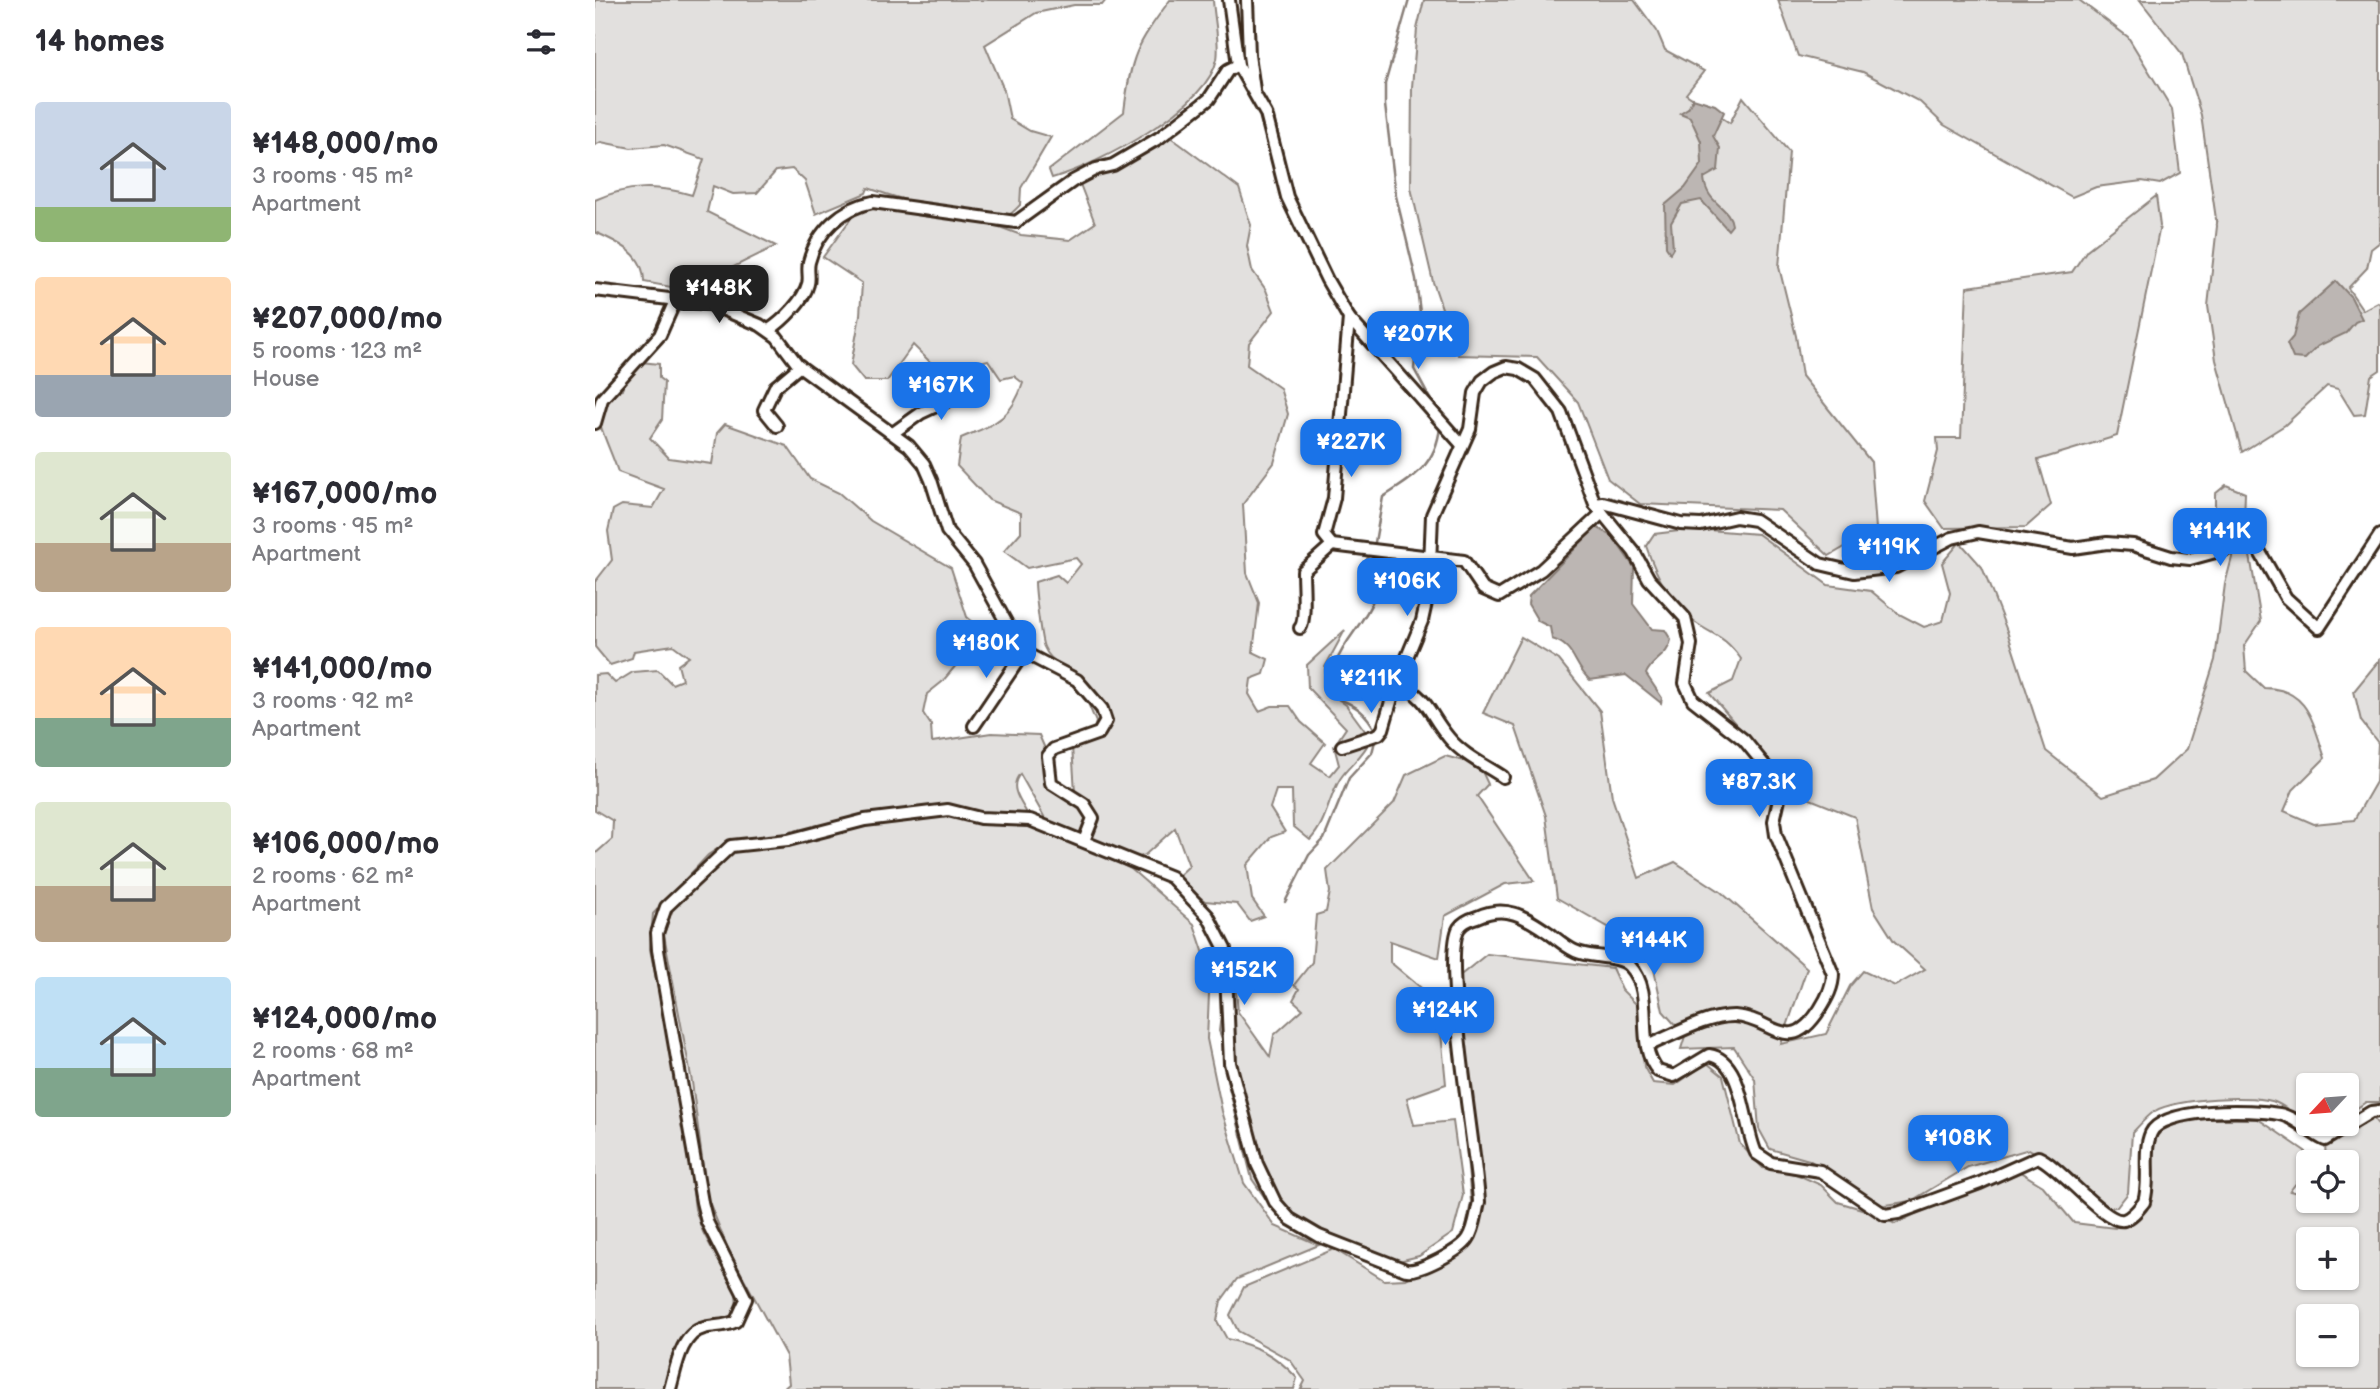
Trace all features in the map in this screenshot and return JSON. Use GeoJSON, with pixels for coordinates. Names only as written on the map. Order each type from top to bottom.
{"type":"FeatureCollection","features":[{"type":"Feature","properties":{"kind":"street"},"geometry":{"type":"LineString","coordinates":[[1229,0],[1238,65],[1272,134],[1278,170],[1287,197],[1349,318],[1462,445]]}},
{"type":"Feature","properties":{"kind":"street"},"geometry":{"type":"LineString","coordinates":[[1247,0],[1249,55],[1255,96]]}},
{"type":"Feature","properties":{"kind":"street"},"geometry":{"type":"LineString","coordinates":[[769,330],[787,316],[808,285],[810,259],[823,236],[843,212],[856,205],[873,202],[1016,222],[1073,181],[1096,169],[1113,165],[1160,138],[1209,99],[1228,70],[1238,65]]}},
{"type":"Feature","properties":{"kind":"street"},"geometry":{"type":"LineString","coordinates":[[595,290],[710,304],[769,330],[800,366],[909,446],[923,464],[947,531],[974,564],[1024,652],[1077,680],[1105,716],[1104,727],[1099,733],[1054,749],[1048,756],[1048,780],[1089,810],[1093,818],[1084,841]]}},
{"type":"Feature","properties":{"kind":"street"},"geometry":{"type":"LineString","coordinates":[[595,423],[598,396],[660,335],[675,301]]}},
{"type":"Feature","properties":{"kind":"street"},"geometry":{"type":"LineString","coordinates":[[1349,318],[1334,498],[1324,535],[1332,545],[1464,561],[1483,589],[1499,596],[1541,570],[1604,503],[1681,524],[1701,525],[1736,517],[1755,520],[1820,564],[1854,572],[1896,567],[1952,538],[1978,532],[2073,548],[2107,543],[2133,544],[2190,559],[2241,545],[2257,547],[2286,598],[2319,628],[2380,536]]}},
{"type":"Feature","properties":{"kind":"street"},"geometry":{"type":"LineString","coordinates":[[777,426],[764,410],[775,387],[800,366]]}},
{"type":"Feature","properties":{"kind":"street"},"geometry":{"type":"LineString","coordinates":[[1342,746],[1379,734],[1383,729],[1397,681],[1422,621],[1429,589],[1432,515],[1473,416],[1475,393],[1482,382],[1506,368],[1518,369],[1535,379],[1561,412],[1599,509],[1634,552],[1649,579],[1685,618],[1691,644],[1685,683],[1693,700],[1744,740],[1775,778],[1780,794],[1774,821],[1776,835],[1833,974],[1827,997],[1808,1025],[1797,1032],[1773,1030],[1733,1016],[1647,1046]]}},
{"type":"Feature","properties":{"kind":"street"},"geometry":{"type":"LineString","coordinates":[[893,433],[921,413],[962,397],[966,392]]}},
{"type":"Feature","properties":{"kind":"street"},"geometry":{"type":"LineString","coordinates":[[1300,628],[1305,619],[1301,601],[1303,571],[1332,545]]}},
{"type":"Feature","properties":{"kind":"street"},"geometry":{"type":"LineString","coordinates":[[974,726],[1024,652]]}},
{"type":"Feature","properties":{"kind":"street"},"geometry":{"type":"LineString","coordinates":[[1397,681],[1422,696],[1448,737],[1461,750],[1503,777]]}},
{"type":"Feature","properties":{"kind":"street"},"geometry":{"type":"LineString","coordinates":[[670,1389],[680,1354],[692,1334],[705,1327],[725,1326],[736,1321],[746,1299],[707,1222],[696,1177],[687,1103],[657,933],[666,907],[731,846],[788,839],[865,820],[958,811],[980,818],[1030,820],[1171,877],[1208,916],[1226,949],[1230,1063],[1257,1164],[1279,1208],[1290,1219],[1318,1236],[1406,1270],[1419,1271],[1464,1243],[1472,1230],[1479,1202],[1454,978],[1457,933],[1460,926],[1485,913],[1508,910],[1574,951],[1627,963],[1636,974],[1642,989],[1651,1064],[1669,1077],[1683,1072],[1709,1055],[1725,1061],[1734,1074],[1756,1153],[1771,1163],[1820,1171],[1885,1215],[1898,1213],[1980,1183],[2038,1157],[2057,1167],[2105,1214],[2115,1221],[2125,1220],[2144,1202],[2150,1135],[2156,1124],[2168,1118],[2242,1111],[2281,1114],[2325,1140],[2371,1112],[2380,1111]]}},
{"type":"Feature","properties":{"kind":"shaded area"},"geometry":{"type":"Polygon","coordinates":[[[595,0],[1106,0],[1102,5],[1074,5],[1036,13],[985,45],[1004,90],[1010,119],[1030,131],[1051,137],[1021,188],[1020,205],[1011,213],[995,217],[959,213],[917,204],[868,188],[866,193],[816,214],[805,181],[792,169],[776,171],[757,193],[733,194],[713,186],[707,212],[776,246],[687,290],[644,282],[643,272],[635,256],[621,245],[595,232],[595,200],[619,191],[643,188],[667,189],[692,195],[704,159],[664,145],[631,148],[601,142],[595,145],[595,0]]]}},
{"type":"Feature","properties":{"kind":"shaded area"},"geometry":{"type":"Polygon","coordinates":[[[1170,0],[1213,0],[1218,52],[1209,78],[1173,115],[1148,132],[1096,161],[1052,178],[1049,170],[1124,112],[1129,77],[1137,52],[1149,29],[1170,0]]]}},
{"type":"Feature","properties":{"kind":"shaded area"},"geometry":{"type":"Polygon","coordinates":[[[1424,0],[1634,0],[1657,31],[1665,50],[1704,71],[1686,94],[1730,123],[1743,97],[1789,152],[1779,267],[1796,336],[1802,376],[1871,462],[1876,529],[1829,556],[1780,510],[1640,504],[1608,479],[1578,402],[1537,357],[1458,355],[1433,282],[1411,188],[1412,87],[1417,29],[1424,0]]]}},
{"type":"Feature","properties":{"kind":"shaded area"},"geometry":{"type":"Polygon","coordinates":[[[1778,0],[2079,0],[2128,37],[2172,109],[2180,173],[2160,184],[2142,181],[2096,187],[2072,197],[1944,125],[1920,102],[1863,72],[1798,56],[1778,0]]]}},
{"type":"Feature","properties":{"kind":"shaded area"},"geometry":{"type":"Polygon","coordinates":[[[2140,0],[2380,0],[2380,242],[2371,249],[2367,268],[2348,288],[2363,310],[2378,302],[2380,304],[2380,370],[2371,376],[2365,414],[2354,415],[2338,389],[2327,386],[2285,425],[2242,452],[2216,360],[2208,306],[2217,226],[2201,115],[2182,54],[2140,0]]]}},
{"type":"Feature","properties":{"kind":"shaded area"},"geometry":{"type":"Polygon","coordinates":[[[1693,98],[1715,105],[1724,112],[1713,136],[1720,148],[1718,170],[1704,178],[1709,194],[1727,213],[1732,225],[1728,230],[1701,200],[1682,204],[1671,223],[1673,248],[1670,253],[1666,247],[1665,205],[1685,188],[1702,164],[1701,141],[1690,117],[1680,113],[1688,108],[1693,98]]]}},
{"type":"Feature","properties":{"kind":"shaded area"},"geometry":{"type":"Polygon","coordinates":[[[1165,133],[1239,188],[1251,225],[1247,246],[1252,270],[1266,290],[1274,311],[1249,343],[1247,365],[1280,388],[1288,414],[1274,463],[1243,504],[1247,573],[1259,603],[1253,652],[1268,659],[1264,674],[1251,679],[1249,694],[1259,711],[1272,706],[1290,706],[1301,722],[1325,743],[1311,763],[1330,776],[1339,765],[1334,746],[1346,728],[1308,688],[1307,665],[1345,630],[1325,667],[1327,691],[1346,705],[1371,739],[1340,779],[1324,818],[1310,840],[1293,826],[1292,790],[1276,790],[1270,808],[1285,832],[1271,837],[1247,865],[1252,899],[1264,916],[1250,921],[1237,904],[1205,901],[1175,879],[1189,866],[1175,828],[1145,855],[1134,859],[1090,839],[1094,818],[1090,808],[1075,792],[1072,746],[1091,738],[1096,722],[1075,678],[1049,656],[1044,647],[1035,582],[1057,575],[1066,583],[1081,564],[1076,558],[1027,568],[1004,551],[1021,532],[1021,513],[989,500],[957,466],[961,438],[983,429],[1007,413],[1023,383],[1014,376],[1001,379],[988,360],[933,365],[913,345],[887,381],[864,381],[851,365],[860,315],[862,283],[823,257],[863,202],[923,216],[975,218],[1021,235],[1070,240],[1095,223],[1078,179],[1101,173],[1165,133]]]}},
{"type":"Feature","properties":{"kind":"shaded area"},"geometry":{"type":"Polygon","coordinates":[[[2156,196],[2160,226],[2117,436],[2038,460],[2051,505],[2026,527],[1944,528],[1925,501],[1938,451],[1937,438],[1961,438],[1967,287],[2072,272],[2087,250],[2156,196]]]}},
{"type":"Feature","properties":{"kind":"shaded area"},"geometry":{"type":"Polygon","coordinates":[[[2336,281],[2351,297],[2362,319],[2355,322],[2346,333],[2318,346],[2305,359],[2293,358],[2287,344],[2293,337],[2299,314],[2336,281]]]}},
{"type":"Feature","properties":{"kind":"shaded area"},"geometry":{"type":"Polygon","coordinates":[[[631,361],[659,364],[659,378],[664,382],[662,420],[650,438],[669,458],[712,464],[717,433],[725,424],[787,446],[810,479],[839,493],[871,521],[951,568],[967,617],[982,630],[989,643],[979,652],[962,658],[942,682],[927,694],[923,713],[931,725],[932,742],[991,733],[1039,735],[1046,751],[1044,779],[1052,790],[1085,809],[1088,817],[1084,832],[1078,835],[1046,820],[1020,774],[1015,789],[1028,815],[986,815],[943,805],[932,810],[855,816],[788,836],[746,838],[728,842],[708,855],[653,914],[650,949],[683,1111],[695,1209],[703,1232],[736,1293],[737,1309],[725,1322],[692,1329],[677,1348],[665,1389],[595,1389],[595,854],[612,839],[613,821],[595,810],[595,675],[606,674],[615,683],[633,672],[658,670],[672,684],[682,680],[678,665],[689,657],[673,645],[634,651],[632,658],[610,665],[595,647],[595,582],[612,560],[608,531],[613,510],[622,505],[653,508],[664,489],[618,472],[598,417],[596,399],[622,390],[631,361]]]}},
{"type":"Feature","properties":{"kind":"shaded area"},"geometry":{"type":"Polygon","coordinates":[[[2226,485],[2245,493],[2244,520],[2261,621],[2244,646],[2246,671],[2264,688],[2291,694],[2300,701],[2312,721],[2325,758],[2293,790],[2284,811],[2314,824],[2354,820],[2376,782],[2378,743],[2361,721],[2354,691],[2380,659],[2380,1102],[2366,1102],[2359,1107],[2359,1073],[2296,1073],[2296,1116],[2277,1103],[2252,1098],[2216,1099],[2165,1107],[2152,1113],[2132,1133],[2128,1193],[2117,1207],[2095,1208],[2059,1167],[2029,1149],[1968,1167],[1911,1201],[1880,1206],[1809,1160],[1770,1149],[1759,1129],[1755,1079],[1734,1047],[1681,1049],[1685,1036],[1663,1011],[1650,951],[1557,898],[1546,816],[1515,726],[1483,713],[1521,637],[1559,660],[1600,711],[1612,797],[1639,878],[1675,862],[1721,892],[1807,968],[1781,1044],[1826,1034],[1850,986],[1863,971],[1895,986],[1925,969],[1894,941],[1873,908],[1855,817],[1795,793],[1709,693],[1733,681],[1741,659],[1724,640],[1685,614],[1670,596],[1646,546],[1654,534],[1696,529],[1758,534],[1828,585],[1871,591],[1899,614],[1924,627],[1943,621],[1950,593],[1942,563],[1960,542],[1982,567],[2007,631],[2046,751],[2103,796],[2153,780],[2187,749],[2215,660],[2225,584],[2234,550],[2191,548],[2199,516],[2215,509],[2215,494],[2226,485]]]}},
{"type":"Feature","properties":{"kind":"shaded area"},"geometry":{"type":"Polygon","coordinates":[[[1596,527],[1612,536],[1634,567],[1633,604],[1652,629],[1665,630],[1671,640],[1667,650],[1646,674],[1662,698],[1661,703],[1626,675],[1590,680],[1566,646],[1552,639],[1550,627],[1538,621],[1528,604],[1529,596],[1596,527]]]}},
{"type":"Feature","properties":{"kind":"shaded area"},"geometry":{"type":"Polygon","coordinates":[[[1445,756],[1479,765],[1488,784],[1477,796],[1534,881],[1505,884],[1445,916],[1439,958],[1390,941],[1390,962],[1438,1002],[1446,1084],[1407,1098],[1414,1125],[1453,1121],[1463,1195],[1453,1233],[1419,1256],[1399,1261],[1299,1227],[1270,1205],[1252,1179],[1223,1064],[1225,1046],[1219,1031],[1224,991],[1222,953],[1233,958],[1238,1012],[1270,1057],[1274,1035],[1303,1009],[1293,1000],[1299,989],[1294,985],[1312,962],[1316,915],[1326,912],[1330,892],[1327,870],[1394,803],[1406,775],[1445,756]]]}},
{"type":"Feature","properties":{"kind":"shaded area"},"geometry":{"type":"Polygon","coordinates":[[[949,813],[1053,831],[1131,869],[1194,924],[1210,972],[1207,1039],[1222,1111],[1244,1183],[1275,1226],[1319,1245],[1237,1279],[1221,1301],[1217,1321],[1227,1339],[1265,1352],[1289,1370],[1297,1378],[1294,1389],[783,1389],[789,1384],[786,1356],[729,1251],[707,1197],[692,1082],[664,935],[674,903],[720,859],[738,849],[861,824],[949,813]]]}},
{"type":"Feature","properties":{"kind":"shaded area"},"geometry":{"type":"Polygon","coordinates":[[[1487,954],[1612,968],[1622,990],[1639,1007],[1644,1067],[1653,1083],[1675,1085],[1707,1063],[1723,1076],[1740,1144],[1763,1168],[1796,1174],[1821,1185],[1838,1202],[1872,1212],[1895,1224],[2012,1167],[2043,1186],[2074,1223],[2115,1228],[2141,1199],[2149,1133],[2167,1119],[2258,1119],[2304,1150],[2296,1150],[2296,1183],[2290,1191],[2296,1192],[2296,1213],[2359,1213],[2359,1150],[2325,1150],[2325,1143],[2336,1136],[2359,1136],[2359,1121],[2370,1114],[2380,1127],[2380,1389],[1301,1389],[1305,1381],[1290,1360],[1238,1331],[1230,1315],[1244,1287],[1334,1249],[1384,1280],[1406,1279],[1463,1244],[1471,1202],[1452,982],[1487,954]]]}},
{"type":"Feature","properties":{"kind":"waterway"},"geometry":{"type":"LineString","coordinates":[[1409,0],[1385,84],[1385,105],[1396,196],[1416,279],[1420,313],[1414,369],[1435,408]]}},
{"type":"Feature","properties":{"kind":"waterway"},"geometry":{"type":"LineString","coordinates":[[1374,548],[1383,497],[1413,477],[1428,461],[1438,440],[1440,427]]}},
{"type":"Feature","properties":{"kind":"waterway"},"geometry":{"type":"LineString","coordinates":[[1370,553],[1364,566],[1373,600],[1338,658],[1334,684],[1339,699],[1360,711],[1375,730]]}},
{"type":"Feature","properties":{"kind":"waterway"},"geometry":{"type":"LineString","coordinates":[[1285,902],[1309,855],[1324,839],[1349,778],[1372,753],[1376,737]]}}]}
